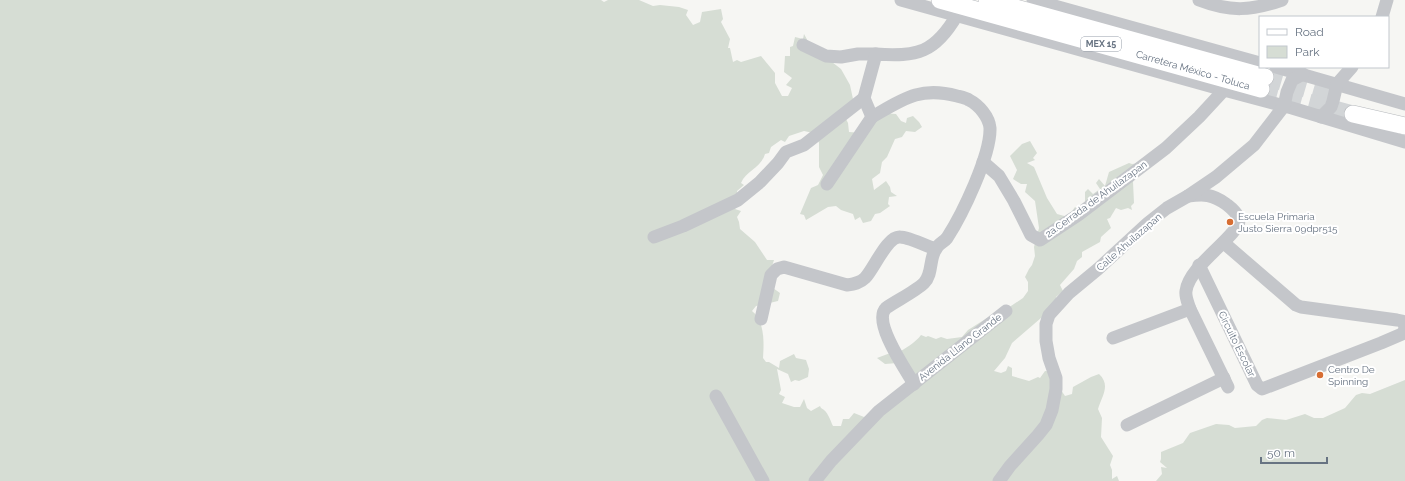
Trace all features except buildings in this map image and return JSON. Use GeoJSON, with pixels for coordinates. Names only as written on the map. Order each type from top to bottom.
{"type":"FeatureCollection","features":[{"type":"Feature","properties":{"kind":"main road","name":"Carretera México - Toluca"},"geometry":{"type":"LineString","coordinates":[[940,0],[1265,74]]}},
{"type":"Feature","properties":{"kind":"main road","name":"Carretera México - Toluca"},"geometry":{"type":"LineString","coordinates":[[987,0],[1265,74]]}},
{"type":"Feature","properties":{"kind":"main road"},"geometry":{"type":"LineString","coordinates":[[1405,116],[1355,109],[1405,126]]}},
{"type":"Feature","properties":{"kind":"street"},"geometry":{"type":"LineString","coordinates":[[902,0],[1284,106],[1405,142]]}},
{"type":"Feature","properties":{"kind":"street"},"geometry":{"type":"LineString","coordinates":[[1033,0],[1265,74],[1303,74],[1405,104]]}},
{"type":"Feature","properties":{"kind":"street"},"geometry":{"type":"LineString","coordinates":[[1199,0],[1222,8],[1235,5],[1262,7],[1282,0]]}},
{"type":"Feature","properties":{"kind":"street"},"geometry":{"type":"LineString","coordinates":[[1382,16],[1388,0]]}},
{"type":"Feature","properties":{"kind":"street"},"geometry":{"type":"LineString","coordinates":[[803,45],[826,56],[841,57],[858,54],[876,54],[900,56],[913,54],[932,46],[945,34],[957,15]]}},
{"type":"Feature","properties":{"kind":"street"},"geometry":{"type":"LineString","coordinates":[[654,238],[738,200],[760,182],[786,152],[804,145],[864,98],[876,54]]}},
{"type":"Feature","properties":{"kind":"street"},"geometry":{"type":"LineString","coordinates":[[1321,117],[1331,107],[1337,84],[1351,68]]}},
{"type":"Feature","properties":{"kind":"street"},"geometry":{"type":"LineString","coordinates":[[1284,106],[1287,92],[1292,80],[1303,74]]}},
{"type":"Feature","properties":{"kind":"street","name":"2a.Cerrada de Ahuilazapan"},"geometry":{"type":"LineString","coordinates":[[983,162],[999,176],[1014,201],[1031,235],[1040,240],[1078,215],[1166,148],[1224,90]]}},
{"type":"Feature","properties":{"kind":"street","name":"Avenida Llano Grande"},"geometry":{"type":"LineString","coordinates":[[872,116],[905,99],[924,92],[942,93],[968,99],[979,108],[988,120],[990,128],[988,145],[983,162],[963,209],[946,240],[935,249],[928,276],[924,283],[886,308],[882,314],[882,320],[887,336],[914,384]]}},
{"type":"Feature","properties":{"kind":"street"},"geometry":{"type":"LineString","coordinates":[[827,184],[872,116],[864,98]]}},
{"type":"Feature","properties":{"kind":"street","name":"Calle Ahuilazapan"},"geometry":{"type":"LineString","coordinates":[[999,481],[1010,466],[1046,425],[1052,410],[1056,389],[1056,378],[1049,358],[1046,341],[1046,324],[1049,315],[1070,293],[1103,265],[1148,223],[1168,208],[1188,196],[1246,153],[1264,134],[1284,106]]}},
{"type":"Feature","properties":{"kind":"street"},"geometry":{"type":"LineString","coordinates":[[1127,425],[1226,383],[1190,309],[1186,299],[1186,290],[1199,265],[1224,242],[1239,224],[1239,220],[1234,211],[1213,196],[1204,194],[1188,196]]}},
{"type":"Feature","properties":{"kind":"street"},"geometry":{"type":"LineString","coordinates":[[761,319],[771,275],[777,269],[784,267],[847,284],[856,284],[864,279],[876,264],[890,241],[894,238],[902,237],[935,249]]}},
{"type":"Feature","properties":{"kind":"street"},"geometry":{"type":"LineString","coordinates":[[1224,242],[1296,305],[1397,320],[1402,321],[1405,326]]}},
{"type":"Feature","properties":{"kind":"street","name":"Circuito Escolar"},"geometry":{"type":"LineString","coordinates":[[1199,265],[1257,385],[1262,389],[1375,346],[1402,334],[1405,330]]}},
{"type":"Feature","properties":{"kind":"street"},"geometry":{"type":"LineString","coordinates":[[1113,338],[1190,309]]}},
{"type":"Feature","properties":{"kind":"street","name":"Avenida Llano Grande"},"geometry":{"type":"LineString","coordinates":[[815,481],[831,461],[879,411],[1006,311]]}},
{"type":"Feature","properties":{"kind":"street"},"geometry":{"type":"LineString","coordinates":[[716,396],[763,481]]}},
{"type":"Feature","properties":{"kind":"green space"},"geometry":{"type":"Polygon","coordinates":[[[0,0],[601,0],[604,2],[608,0],[639,0],[653,6],[660,5],[679,7],[688,10],[686,15],[693,25],[700,22],[702,12],[721,9],[723,19],[721,22],[730,39],[728,48],[730,48],[733,62],[737,60],[741,62],[761,56],[775,73],[775,83],[782,96],[788,96],[792,88],[786,85],[792,78],[784,72],[785,56],[790,56],[790,47],[793,46],[795,37],[803,39],[804,34],[810,45],[841,69],[850,85],[853,99],[846,119],[849,132],[863,133],[881,113],[896,114],[901,121],[906,123],[907,118],[913,116],[922,127],[915,132],[906,131],[902,137],[895,139],[887,157],[882,162],[880,173],[872,179],[874,190],[886,181],[891,192],[897,196],[889,197],[888,204],[890,206],[880,213],[875,214],[871,221],[863,223],[860,217],[855,220],[853,214],[841,210],[836,206],[828,207],[806,220],[804,215],[800,214],[811,188],[818,185],[823,175],[819,167],[819,143],[817,136],[813,133],[804,131],[789,136],[785,142],[781,140],[771,147],[769,153],[765,154],[760,163],[746,175],[741,183],[744,185],[737,191],[737,206],[735,209],[741,211],[737,217],[740,229],[755,242],[767,260],[774,260],[771,269],[773,288],[780,293],[778,301],[756,306],[752,311],[759,320],[763,333],[763,358],[766,362],[769,362],[779,368],[780,361],[794,354],[796,358],[806,360],[809,369],[808,377],[799,381],[795,380],[791,382],[788,374],[777,369],[781,390],[779,394],[785,397],[782,403],[794,407],[800,407],[804,399],[807,408],[811,411],[820,406],[827,413],[833,426],[841,426],[843,419],[849,419],[854,413],[864,417],[911,392],[898,363],[885,364],[877,358],[903,350],[921,335],[936,339],[941,337],[947,339],[962,337],[968,330],[987,318],[1002,312],[1023,298],[1028,291],[1028,282],[1025,277],[1035,256],[1034,247],[1039,228],[1035,201],[1025,192],[1027,184],[1021,184],[1013,179],[1017,170],[1010,156],[1022,144],[1030,141],[1037,153],[1033,158],[1035,160],[1027,163],[1034,167],[1047,198],[1057,214],[1068,217],[1075,207],[1078,209],[1085,204],[1085,192],[1088,189],[1093,194],[1100,189],[1096,183],[1099,179],[1105,186],[1109,172],[1129,163],[1140,163],[1133,182],[1134,203],[1131,206],[1132,210],[1128,208],[1121,210],[1116,208],[1110,218],[1107,219],[1111,228],[1101,237],[1100,242],[1082,252],[1082,257],[1077,261],[1074,269],[1060,285],[1063,291],[1056,297],[1058,301],[1049,315],[1041,318],[1012,343],[1005,358],[994,371],[1001,373],[1006,371],[1008,366],[1012,368],[1012,376],[1029,381],[1038,377],[1040,378],[1045,371],[1057,372],[1059,387],[1065,396],[1072,394],[1073,387],[1099,374],[1103,378],[1105,386],[1098,409],[1102,418],[1101,437],[1113,456],[1110,465],[1112,470],[1112,479],[1117,476],[1119,481],[0,481],[0,0]]]}},
{"type":"Feature","properties":{"kind":"green space"},"geometry":{"type":"Polygon","coordinates":[[[1405,380],[1405,481],[1156,481],[1162,474],[1161,467],[1167,468],[1160,462],[1161,452],[1183,443],[1190,433],[1216,424],[1229,425],[1235,428],[1256,426],[1262,420],[1267,418],[1286,420],[1305,414],[1314,418],[1323,418],[1345,408],[1356,395],[1362,393],[1370,394],[1405,380]]]}},
{"type":"Feature","properties":{"kind":"tunnel"},"geometry":{"type":"LineString","coordinates":[[1265,77],[1337,98]]}},
{"type":"Feature","properties":{"kind":"tunnel"},"geometry":{"type":"LineString","coordinates":[[1261,89],[1353,114]]}},
{"type":"Feature","properties":{"kind":"place","name":"Escuela Primaria Justo Sierra 09dpr515"},"geometry":{"type":"Point","coordinates":[1230,222]}},
{"type":"Feature","properties":{"kind":"place","name":"Centro De Spinning"},"geometry":{"type":"Point","coordinates":[1320,375]}}]}
